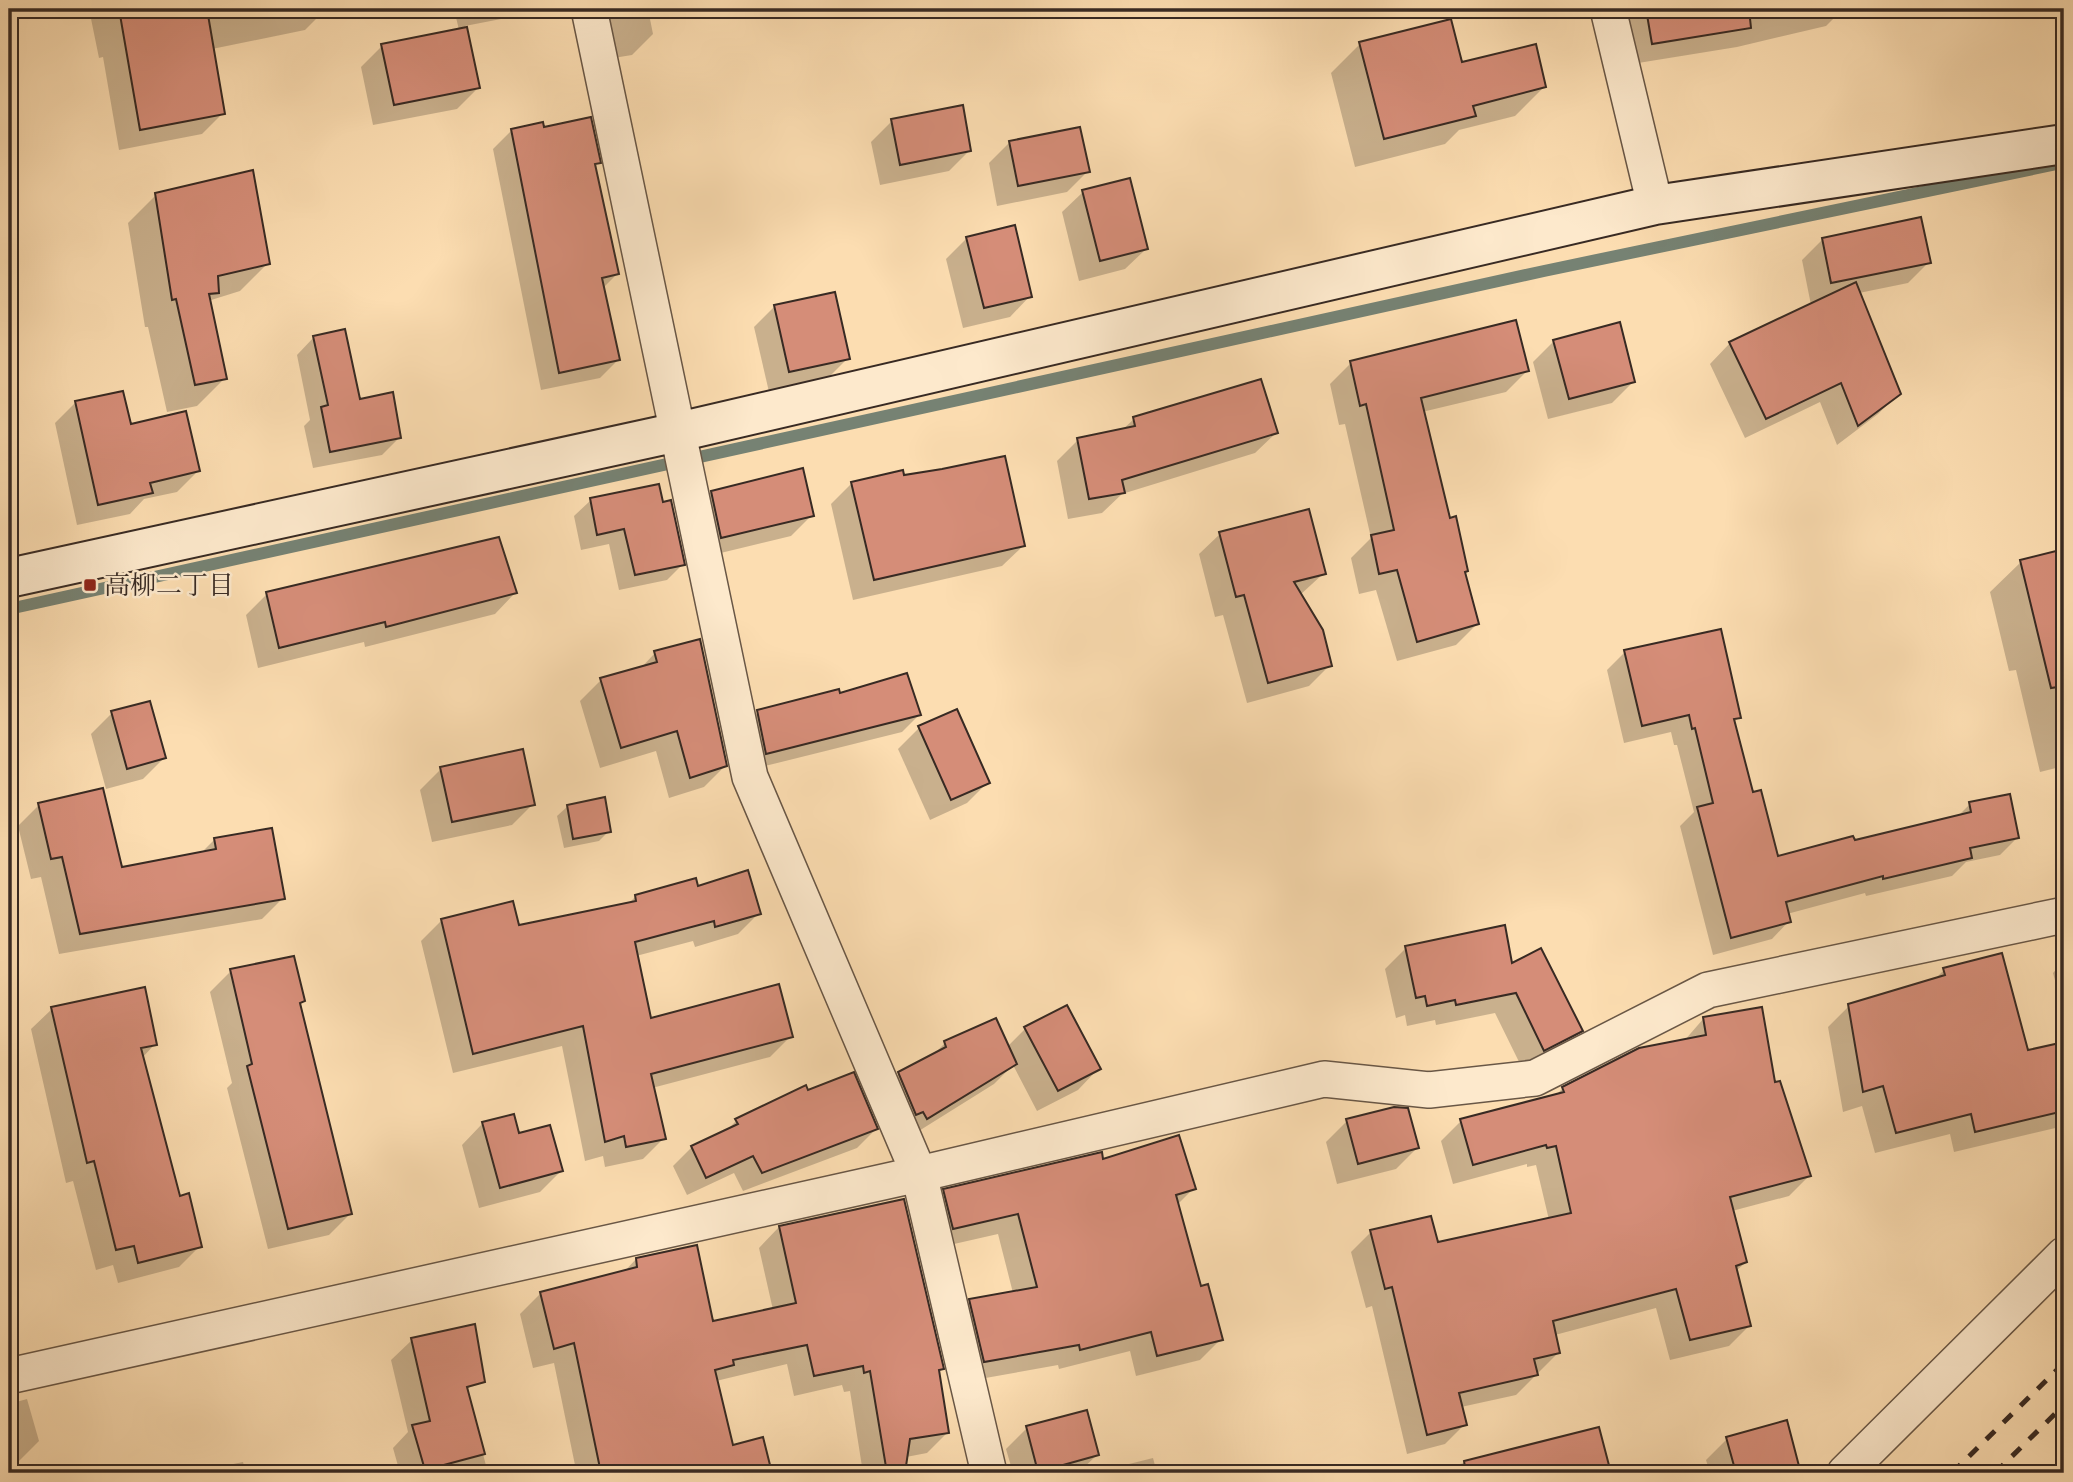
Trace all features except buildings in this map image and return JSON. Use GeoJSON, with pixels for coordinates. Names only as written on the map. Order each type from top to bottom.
{"type":"FeatureCollection","features":[{"type":"Feature","properties":{"kind":"street"},"geometry":{"type":"LineString","coordinates":[[589,9],[750,777],[919,1174],[989,1473]]}},
{"type":"Feature","properties":{"kind":"street"},"geometry":{"type":"LineString","coordinates":[[1608,9],[1655,205]]}},
{"type":"Feature","properties":{"kind":"street"},"geometry":{"type":"LineString","coordinates":[[9,578],[678,432],[1655,205],[2064,144]]}},
{"type":"Feature","properties":{"kind":"street"},"geometry":{"type":"LineString","coordinates":[[9,1376],[919,1174],[1324,1079],[1429,1090],[1535,1078],[1708,990],[2064,915]]}},
{"type":"Feature","properties":{"kind":"street"},"geometry":{"type":"LineString","coordinates":[[1845,1473],[2064,1255]]}},
{"type":"Feature","properties":{"kind":"waterway"},"geometry":{"type":"LineString","coordinates":[[9,609],[1544,271],[2057,164]]}},
{"type":"Feature","properties":{"kind":"railway"},"geometry":{"type":"LineString","coordinates":[[1952,1473],[2064,1363]]}},
{"type":"Feature","properties":{"kind":"railway"},"geometry":{"type":"LineString","coordinates":[[1995,1473],[2064,1405]]}},
{"type":"Feature","properties":{"kind":"place","name":"高柳二丁目"},"geometry":{"type":"Point","coordinates":[90,585]}}]}
